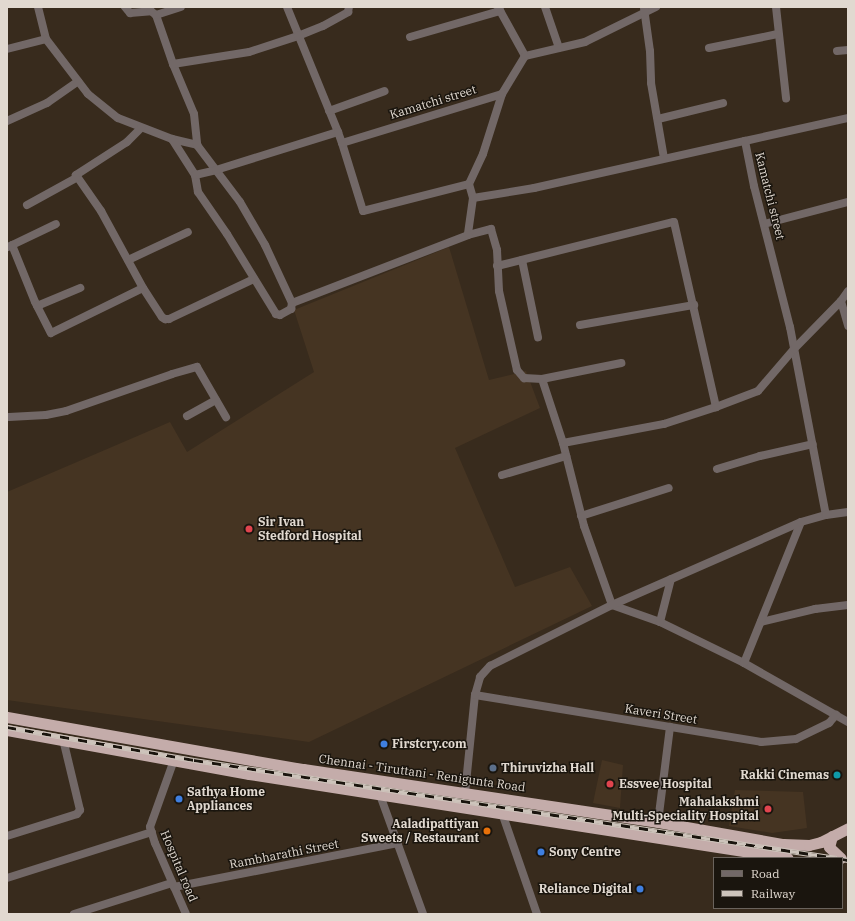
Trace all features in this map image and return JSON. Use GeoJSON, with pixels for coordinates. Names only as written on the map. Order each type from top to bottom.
{"type":"FeatureCollection","features":[{"type":"Feature","properties":{"kind":"highway","name":"Chennai - Tiruttani - Renigunta Road"},"geometry":{"type":"LineString","coordinates":[[7,717],[303,769],[658,822],[783,844],[809,845],[821,842],[848,828]]}},
{"type":"Feature","properties":{"kind":"highway"},"geometry":{"type":"LineString","coordinates":[[7,730],[63,739],[248,774],[502,813],[732,851],[778,857]]}},
{"type":"Feature","properties":{"kind":"highway"},"geometry":{"type":"LineString","coordinates":[[832,836],[829,847],[841,857]]}},
{"type":"Feature","properties":{"kind":"street"},"geometry":{"type":"LineString","coordinates":[[38,7],[46,39],[88,94],[118,118],[172,139],[197,145]]}},
{"type":"Feature","properties":{"kind":"street"},"geometry":{"type":"LineString","coordinates":[[125,7],[130,13],[151,11],[156,15],[172,64],[194,114],[197,145],[240,202],[265,245],[292,303],[291,309],[280,315],[276,314],[227,234],[198,192],[195,175],[172,139]]}},
{"type":"Feature","properties":{"kind":"street"},"geometry":{"type":"LineString","coordinates":[[156,15],[181,7]]}},
{"type":"Feature","properties":{"kind":"street"},"geometry":{"type":"LineString","coordinates":[[287,7],[338,132],[363,211],[469,184]]}},
{"type":"Feature","properties":{"kind":"street"},"geometry":{"type":"LineString","coordinates":[[172,64],[249,52],[323,26],[348,12],[349,7]]}},
{"type":"Feature","properties":{"kind":"street"},"geometry":{"type":"LineString","coordinates":[[545,7],[559,48]]}},
{"type":"Feature","properties":{"kind":"street"},"geometry":{"type":"LineString","coordinates":[[468,235],[473,198],[469,184],[483,154],[502,94],[526,56],[585,42],[644,9],[656,7]]}},
{"type":"Feature","properties":{"kind":"street"},"geometry":{"type":"LineString","coordinates":[[776,7],[786,98]]}},
{"type":"Feature","properties":{"kind":"street"},"geometry":{"type":"LineString","coordinates":[[410,37],[499,9],[526,56]]}},
{"type":"Feature","properties":{"kind":"street"},"geometry":{"type":"LineString","coordinates":[[644,9],[650,51],[651,83],[664,158]]}},
{"type":"Feature","properties":{"kind":"street"},"geometry":{"type":"LineString","coordinates":[[709,48],[778,34]]}},
{"type":"Feature","properties":{"kind":"street"},"geometry":{"type":"LineString","coordinates":[[7,49],[46,39]]}},
{"type":"Feature","properties":{"kind":"street"},"geometry":{"type":"LineString","coordinates":[[837,51],[848,50]]}},
{"type":"Feature","properties":{"kind":"street"},"geometry":{"type":"LineString","coordinates":[[7,121],[47,103],[78,81]]}},
{"type":"Feature","properties":{"kind":"street"},"geometry":{"type":"LineString","coordinates":[[329,111],[385,91]]}},
{"type":"Feature","properties":{"kind":"street","name":"Kamatchi street"},"geometry":{"type":"LineString","coordinates":[[342,143],[502,94]]}},
{"type":"Feature","properties":{"kind":"street"},"geometry":{"type":"LineString","coordinates":[[658,119],[723,103]]}},
{"type":"Feature","properties":{"kind":"street"},"geometry":{"type":"LineString","coordinates":[[745,141],[848,118]]}},
{"type":"Feature","properties":{"kind":"street"},"geometry":{"type":"LineString","coordinates":[[27,206],[76,178],[77,173],[127,142],[141,128]]}},
{"type":"Feature","properties":{"kind":"street"},"geometry":{"type":"LineString","coordinates":[[195,175],[216,170],[338,132]]}},
{"type":"Feature","properties":{"kind":"street","name":"Kamatchi street"},"geometry":{"type":"LineString","coordinates":[[473,198],[534,188],[745,141],[790,327],[826,515]]}},
{"type":"Feature","properties":{"kind":"street"},"geometry":{"type":"LineString","coordinates":[[76,178],[101,211],[143,288],[162,317],[165,319],[169,319],[254,279]]}},
{"type":"Feature","properties":{"kind":"street"},"geometry":{"type":"LineString","coordinates":[[764,224],[848,202]]}},
{"type":"Feature","properties":{"kind":"street"},"geometry":{"type":"LineString","coordinates":[[497,266],[672,221],[676,224],[716,407]]}},
{"type":"Feature","properties":{"kind":"street"},"geometry":{"type":"LineString","coordinates":[[56,224],[10,246],[51,333],[143,288]]}},
{"type":"Feature","properties":{"kind":"street"},"geometry":{"type":"LineString","coordinates":[[292,303],[468,235],[491,229],[497,250],[499,291],[517,370],[524,378],[542,379],[621,363]]}},
{"type":"Feature","properties":{"kind":"street"},"geometry":{"type":"LineString","coordinates":[[128,260],[188,232]]}},
{"type":"Feature","properties":{"kind":"street"},"geometry":{"type":"LineString","coordinates":[[522,260],[538,336]]}},
{"type":"Feature","properties":{"kind":"street"},"geometry":{"type":"LineString","coordinates":[[37,306],[80,288]]}},
{"type":"Feature","properties":{"kind":"street"},"geometry":{"type":"LineString","coordinates":[[563,443],[664,424],[716,407],[758,390],[794,349],[841,301],[848,291]]}},
{"type":"Feature","properties":{"kind":"street"},"geometry":{"type":"LineString","coordinates":[[841,301],[848,326]]}},
{"type":"Feature","properties":{"kind":"street"},"geometry":{"type":"LineString","coordinates":[[580,325],[694,305]]}},
{"type":"Feature","properties":{"kind":"street"},"geometry":{"type":"LineString","coordinates":[[7,408],[8,418],[46,416],[66,412],[195,367],[199,369],[226,417]]}},
{"type":"Feature","properties":{"kind":"street"},"geometry":{"type":"LineString","coordinates":[[542,379],[563,443],[581,516],[612,605]]}},
{"type":"Feature","properties":{"kind":"street"},"geometry":{"type":"LineString","coordinates":[[187,416],[216,400]]}},
{"type":"Feature","properties":{"kind":"street"},"geometry":{"type":"LineString","coordinates":[[717,469],[760,456],[813,444]]}},
{"type":"Feature","properties":{"kind":"street"},"geometry":{"type":"LineString","coordinates":[[502,475],[566,456]]}},
{"type":"Feature","properties":{"kind":"street"},"geometry":{"type":"LineString","coordinates":[[581,516],[669,488]]}},
{"type":"Feature","properties":{"kind":"street"},"geometry":{"type":"LineString","coordinates":[[465,793],[475,695],[480,677],[490,666],[612,605],[801,522],[826,515],[848,512]]}},
{"type":"Feature","properties":{"kind":"street"},"geometry":{"type":"LineString","coordinates":[[744,663],[801,522]]}},
{"type":"Feature","properties":{"kind":"street"},"geometry":{"type":"LineString","coordinates":[[660,622],[671,579]]}},
{"type":"Feature","properties":{"kind":"street"},"geometry":{"type":"LineString","coordinates":[[612,605],[660,622],[744,663],[848,722]]}},
{"type":"Feature","properties":{"kind":"street"},"geometry":{"type":"LineString","coordinates":[[761,622],[815,609],[848,605]]}},
{"type":"Feature","properties":{"kind":"street","name":"Kaveri Street"},"geometry":{"type":"LineString","coordinates":[[475,695],[761,742],[778,742],[796,739],[812,733],[829,723],[836,715]]}},
{"type":"Feature","properties":{"kind":"street"},"geometry":{"type":"LineString","coordinates":[[658,822],[670,727]]}},
{"type":"Feature","properties":{"kind":"street"},"geometry":{"type":"LineString","coordinates":[[7,836],[77,814],[80,810],[63,739]]}},
{"type":"Feature","properties":{"kind":"street","name":"Hospital road"},"geometry":{"type":"LineString","coordinates":[[174,760],[150,827],[155,844],[186,914]]}},
{"type":"Feature","properties":{"kind":"street"},"geometry":{"type":"LineString","coordinates":[[381,780],[380,795],[423,914]]}},
{"type":"Feature","properties":{"kind":"street"},"geometry":{"type":"LineString","coordinates":[[505,799],[502,813],[537,914]]}},
{"type":"Feature","properties":{"kind":"street"},"geometry":{"type":"LineString","coordinates":[[7,878],[152,832]]}},
{"type":"Feature","properties":{"kind":"street","name":"Rambharathi Street"},"geometry":{"type":"LineString","coordinates":[[74,914],[174,885],[398,843]]}},
{"type":"Feature","properties":{"kind":"shaded area","name":"Sir Ivan Stedford Hospital"},"geometry":{"type":"Polygon","coordinates":[[[449,247],[489,380],[526,371],[540,408],[455,448],[515,587],[570,567],[592,606],[309,742],[7,700],[7,492],[170,422],[187,452],[314,372],[294,310],[449,247]]]}},
{"type":"Feature","properties":{"kind":"shaded area","name":"Essvee Hospital"},"geometry":{"type":"Polygon","coordinates":[[[602,760],[623,765],[620,808],[593,803],[602,760]]]}},
{"type":"Feature","properties":{"kind":"shaded area","name":"Mahalakshmi Multi-Speciality Hospital"},"geometry":{"type":"Polygon","coordinates":[[[735,790],[803,792],[807,828],[772,833],[729,826],[735,790]]]}},
{"type":"Feature","properties":{"kind":"railway"},"geometry":{"type":"LineString","coordinates":[[7,727],[194,760],[830,857]]}},
{"type":"Feature","properties":{"kind":"railway"},"geometry":{"type":"LineString","coordinates":[[843,859],[848,860]]}},
{"type":"Feature","properties":{"kind":"place","name":"Sir Ivan Stedford Hospital"},"geometry":{"type":"Point","coordinates":[249,529]}},
{"type":"Feature","properties":{"kind":"place","name":"Firstcry.com"},"geometry":{"type":"Point","coordinates":[384,744]}},
{"type":"Feature","properties":{"kind":"place","name":"Thiruvizha Hall"},"geometry":{"type":"Point","coordinates":[493,768]}},
{"type":"Feature","properties":{"kind":"place","name":"Rakki Cinemas"},"geometry":{"type":"Point","coordinates":[837,775]}},
{"type":"Feature","properties":{"kind":"place","name":"Essvee Hospital"},"geometry":{"type":"Point","coordinates":[610,784]}},
{"type":"Feature","properties":{"kind":"place","name":"Sathya Home Appliances"},"geometry":{"type":"Point","coordinates":[179,799]}},
{"type":"Feature","properties":{"kind":"place","name":"Mahalakshmi Multi-Speciality Hospital"},"geometry":{"type":"Point","coordinates":[768,809]}},
{"type":"Feature","properties":{"kind":"place","name":"Aaladipattiyan Sweets / Restaurant"},"geometry":{"type":"Point","coordinates":[487,831]}},
{"type":"Feature","properties":{"kind":"place","name":"Sony Centre"},"geometry":{"type":"Point","coordinates":[541,852]}},
{"type":"Feature","properties":{"kind":"place","name":"Reliance Digital"},"geometry":{"type":"Point","coordinates":[640,889]}}]}
